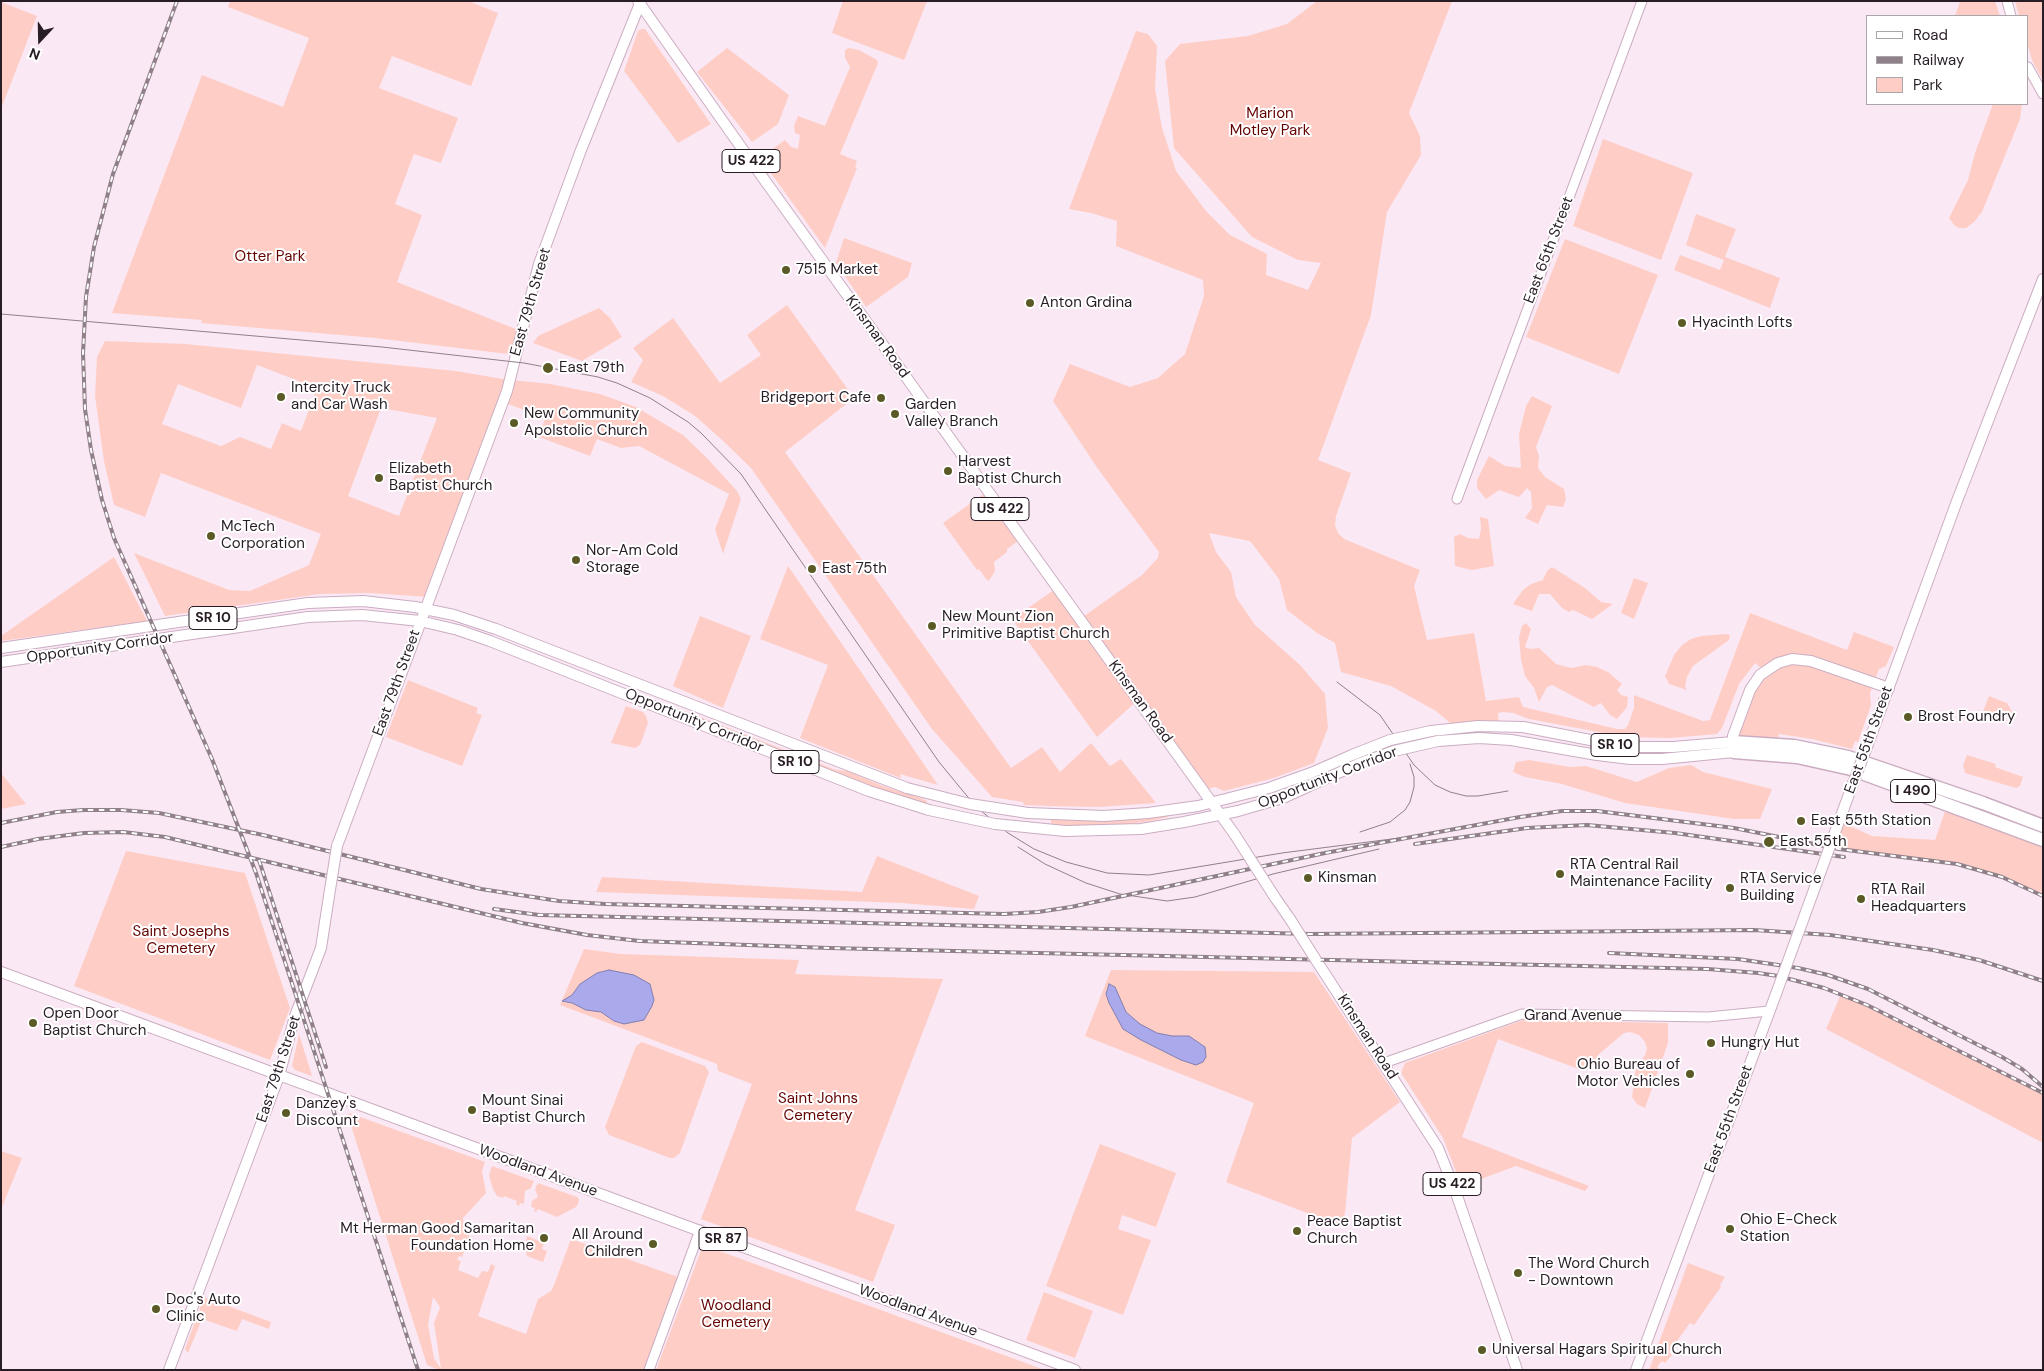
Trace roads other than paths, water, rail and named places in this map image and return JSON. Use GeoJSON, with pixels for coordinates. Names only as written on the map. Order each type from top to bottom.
{"type":"FeatureCollection","features":[{"type":"Feature","properties":{"kind":"highway","name":"I 490"},"geometry":{"type":"LineString","coordinates":[[1733,747],[1794,746],[1836,754],[1983,803],[2043,826]]}},
{"type":"Feature","properties":{"kind":"highway","name":"I 490"},"geometry":{"type":"LineString","coordinates":[[1733,747],[1798,757],[1851,768],[2040,839]]}},
{"type":"Feature","properties":{"kind":"highway"},"geometry":{"type":"LineString","coordinates":[[1983,803],[2043,820]]}},
{"type":"Feature","properties":{"kind":"main road","name":"East 79th Street"},"geometry":{"type":"LineString","coordinates":[[169,1370],[279,1076],[296,1016],[322,948],[337,846],[507,391],[539,264],[640,2]]}},
{"type":"Feature","properties":{"kind":"main road","name":"Kinsman Road"},"geometry":{"type":"LineString","coordinates":[[640,2],[822,261],[1221,814],[1384,1063],[1438,1148],[1456,1193],[1518,1370]]}},
{"type":"Feature","properties":{"kind":"main road","name":"East 55th Street"},"geometry":{"type":"LineString","coordinates":[[1636,1370],[1957,501],[2043,279]]}},
{"type":"Feature","properties":{"kind":"main road","name":"Opportunity Corridor"},"geometry":{"type":"LineString","coordinates":[[1,648],[308,603],[363,601],[425,608],[496,628],[907,788],[970,804],[1028,813],[1081,816],[1125,815],[1176,809],[1274,787],[1390,740],[1431,731],[1478,726],[1524,727],[1611,744],[1637,747],[1733,747]]}},
{"type":"Feature","properties":{"kind":"main road","name":"Opportunity Corridor"},"geometry":{"type":"LineString","coordinates":[[1,662],[308,617],[362,615],[420,621],[458,630],[490,641],[869,791],[928,810],[995,824],[1065,831],[1141,829],[1221,814],[1283,798],[1358,764],[1394,751],[1438,741],[1479,738],[1511,740],[1630,759],[1662,759],[1733,747]]}},
{"type":"Feature","properties":{"kind":"main road"},"geometry":{"type":"LineString","coordinates":[[1733,747],[1734,733],[1752,685],[1763,672],[1782,662],[1797,659],[1811,661],[1888,688]]}},
{"type":"Feature","properties":{"kind":"main road","name":"Woodland Avenue"},"geometry":{"type":"LineString","coordinates":[[1,972],[1075,1370]]}},
{"type":"Feature","properties":{"kind":"street","name":"East 65th Street"},"geometry":{"type":"LineString","coordinates":[[1457,499],[1642,1]]}},
{"type":"Feature","properties":{"kind":"street"},"geometry":{"type":"LineString","coordinates":[[2007,1],[2011,15]]}},
{"type":"Feature","properties":{"kind":"street"},"geometry":{"type":"LineString","coordinates":[[2029,69],[2043,94]]}},
{"type":"Feature","properties":{"kind":"street","name":"Grand Avenue"},"geometry":{"type":"LineString","coordinates":[[1384,1063],[1522,1014],[1708,1017],[1769,1011]]}},
{"type":"Feature","properties":{"kind":"street"},"geometry":{"type":"LineString","coordinates":[[648,1370],[700,1230]]}},
{"type":"Feature","properties":{"kind":"water"},"geometry":{"type":"Polygon","coordinates":[[[609,970],[634,975],[650,984],[654,1000],[644,1020],[624,1024],[614,1021],[601,1012],[586,1010],[572,1003],[562,1001],[572,995],[580,984],[597,973],[609,970]]]}},
{"type":"Feature","properties":{"kind":"water"},"geometry":{"type":"Polygon","coordinates":[[[1109,984],[1115,987],[1126,1012],[1140,1024],[1157,1033],[1172,1036],[1189,1036],[1205,1047],[1206,1057],[1203,1062],[1196,1065],[1181,1060],[1123,1029],[1106,994],[1109,984]]]}},
{"type":"Feature","properties":{"kind":"tram line"},"geometry":{"type":"LineString","coordinates":[[1,314],[382,347],[524,363],[598,377],[617,383],[650,398],[688,422],[741,474],[939,762],[967,796],[980,810],[1008,833],[1034,849],[1066,862],[1107,873],[1149,875],[1282,853],[1423,835]]}},
{"type":"Feature","properties":{"kind":"tram line"},"geometry":{"type":"LineString","coordinates":[[1337,682],[1380,715],[1414,765],[1435,785],[1450,792],[1466,796],[1508,791]]}},
{"type":"Feature","properties":{"kind":"tram line"},"geometry":{"type":"LineString","coordinates":[[1360,832],[1390,822],[1405,810],[1410,802],[1414,787],[1414,777],[1410,764]]}},
{"type":"Feature","properties":{"kind":"tram line"},"geometry":{"type":"LineString","coordinates":[[1018,847],[1045,864],[1086,883],[1120,894],[1167,901],[1195,897],[1273,874],[1379,849]]}},
{"type":"Feature","properties":{"kind":"railway"},"geometry":{"type":"LineString","coordinates":[[177,1],[113,174],[94,247],[86,297],[83,353],[85,409],[91,450],[102,500],[114,538],[212,759],[256,873],[418,1370]]}},
{"type":"Feature","properties":{"kind":"railway"},"geometry":{"type":"LineString","coordinates":[[1,823],[57,812],[83,810],[159,813],[263,835],[481,889],[559,901],[605,904],[1004,914],[1038,912],[1071,907],[1325,853],[1520,817],[1562,811],[1597,811],[1734,828],[1839,849],[1957,864],[2002,877],[2043,896]]}},
{"type":"Feature","properties":{"kind":"railway"},"geometry":{"type":"LineString","coordinates":[[1415,844],[1527,828],[1587,825],[1675,833],[1844,857]]}},
{"type":"Feature","properties":{"kind":"railway"},"geometry":{"type":"LineString","coordinates":[[1,847],[38,839],[84,833],[123,832],[165,837],[522,923],[587,935],[640,941],[829,948],[1708,969],[1758,973],[1778,976],[1824,988],[1867,1005],[2043,1093]]}},
{"type":"Feature","properties":{"kind":"railway"},"geometry":{"type":"LineString","coordinates":[[259,860],[326,1067]]}},
{"type":"Feature","properties":{"kind":"railway"},"geometry":{"type":"LineString","coordinates":[[494,909],[539,915],[1310,934],[1754,930],[1830,935],[1933,950],[1979,960],[2043,981]]}},
{"type":"Feature","properties":{"kind":"railway"},"geometry":{"type":"LineString","coordinates":[[1609,953],[1738,959],[1798,968],[1828,975],[1868,989],[2002,1057],[2022,1069],[2043,1087]]}},
{"type":"Feature","properties":{"kind":"place","name":"7515 Market"},"geometry":{"type":"Point","coordinates":[786,270]}},
{"type":"Feature","properties":{"kind":"place","name":"Anton Grdina"},"geometry":{"type":"Point","coordinates":[1030,303]}},
{"type":"Feature","properties":{"kind":"place","name":"Hyacinth Lofts"},"geometry":{"type":"Point","coordinates":[1682,323]}},
{"type":"Feature","properties":{"kind":"place","name":"East 79th"},"geometry":{"type":"Point","coordinates":[548,368]}},
{"type":"Feature","properties":{"kind":"place","name":"Intercity Truck and Car Wash"},"geometry":{"type":"Point","coordinates":[281,397]}},
{"type":"Feature","properties":{"kind":"place","name":"Bridgeport Cafe"},"geometry":{"type":"Point","coordinates":[881,398]}},
{"type":"Feature","properties":{"kind":"place","name":"Garden Valley Branch"},"geometry":{"type":"Point","coordinates":[895,414]}},
{"type":"Feature","properties":{"kind":"place","name":"New Community Apolstolic Church"},"geometry":{"type":"Point","coordinates":[514,423]}},
{"type":"Feature","properties":{"kind":"place","name":"Harvest Baptist Church"},"geometry":{"type":"Point","coordinates":[948,471]}},
{"type":"Feature","properties":{"kind":"place","name":"Elizabeth Baptist Church"},"geometry":{"type":"Point","coordinates":[379,478]}},
{"type":"Feature","properties":{"kind":"place","name":"McTech Corporation"},"geometry":{"type":"Point","coordinates":[211,536]}},
{"type":"Feature","properties":{"kind":"place","name":"Nor-Am Cold Storage"},"geometry":{"type":"Point","coordinates":[576,560]}},
{"type":"Feature","properties":{"kind":"place","name":"East 75th"},"geometry":{"type":"Point","coordinates":[812,569]}},
{"type":"Feature","properties":{"kind":"place","name":"New Mount Zion Primitive Baptist Church"},"geometry":{"type":"Point","coordinates":[932,626]}},
{"type":"Feature","properties":{"kind":"place","name":"Brost Foundry"},"geometry":{"type":"Point","coordinates":[1908,717]}},
{"type":"Feature","properties":{"kind":"place","name":"East 55th Station"},"geometry":{"type":"Point","coordinates":[1801,821]}},
{"type":"Feature","properties":{"kind":"place","name":"East 55th"},"geometry":{"type":"Point","coordinates":[1769,842]}},
{"type":"Feature","properties":{"kind":"place","name":"RTA Central Rail Maintenance Facility"},"geometry":{"type":"Point","coordinates":[1560,874]}},
{"type":"Feature","properties":{"kind":"place","name":"Kinsman"},"geometry":{"type":"Point","coordinates":[1308,878]}},
{"type":"Feature","properties":{"kind":"place","name":"RTA Service Building"},"geometry":{"type":"Point","coordinates":[1730,888]}},
{"type":"Feature","properties":{"kind":"place","name":"RTA Rail Headquarters"},"geometry":{"type":"Point","coordinates":[1861,899]}},
{"type":"Feature","properties":{"kind":"place","name":"Open Door Baptist Church"},"geometry":{"type":"Point","coordinates":[33,1023]}},
{"type":"Feature","properties":{"kind":"place","name":"Hungry Hut"},"geometry":{"type":"Point","coordinates":[1711,1043]}},
{"type":"Feature","properties":{"kind":"place","name":"Ohio Bureau of Motor Vehicles"},"geometry":{"type":"Point","coordinates":[1690,1074]}},
{"type":"Feature","properties":{"kind":"place","name":"Mount Sinai Baptist Church"},"geometry":{"type":"Point","coordinates":[472,1110]}},
{"type":"Feature","properties":{"kind":"place","name":"Danzey's Discount"},"geometry":{"type":"Point","coordinates":[286,1113]}},
{"type":"Feature","properties":{"kind":"place","name":"Ohio E-Check Station"},"geometry":{"type":"Point","coordinates":[1730,1229]}},
{"type":"Feature","properties":{"kind":"place","name":"Peace Baptist Church"},"geometry":{"type":"Point","coordinates":[1297,1231]}},
{"type":"Feature","properties":{"kind":"place","name":"Mt Herman Good Samaritan Foundation Home"},"geometry":{"type":"Point","coordinates":[544,1238]}},
{"type":"Feature","properties":{"kind":"place","name":"All Around Children"},"geometry":{"type":"Point","coordinates":[653,1244]}},
{"type":"Feature","properties":{"kind":"place","name":"The Word Church - Downtown"},"geometry":{"type":"Point","coordinates":[1518,1273]}},
{"type":"Feature","properties":{"kind":"place","name":"Doc's Auto Clinic"},"geometry":{"type":"Point","coordinates":[156,1309]}},
{"type":"Feature","properties":{"kind":"place","name":"Universal Hagars Spiritual Church"},"geometry":{"type":"Point","coordinates":[1482,1350]}},
{"type":"Feature","properties":{"kind":"park label","name":"Marion Motley Park"},"geometry":{"type":"Point","coordinates":[1270,122]}},
{"type":"Feature","properties":{"kind":"park label","name":"Otter Park"},"geometry":{"type":"Point","coordinates":[270,257]}},
{"type":"Feature","properties":{"kind":"park label","name":"Saint Josephs Cemetery"},"geometry":{"type":"Point","coordinates":[181,940]}},
{"type":"Feature","properties":{"kind":"park label","name":"Saint Johns Cemetery"},"geometry":{"type":"Point","coordinates":[818,1108]}},
{"type":"Feature","properties":{"kind":"park label","name":"Woodland Cemetery"},"geometry":{"type":"Point","coordinates":[736,1314]}}]}
